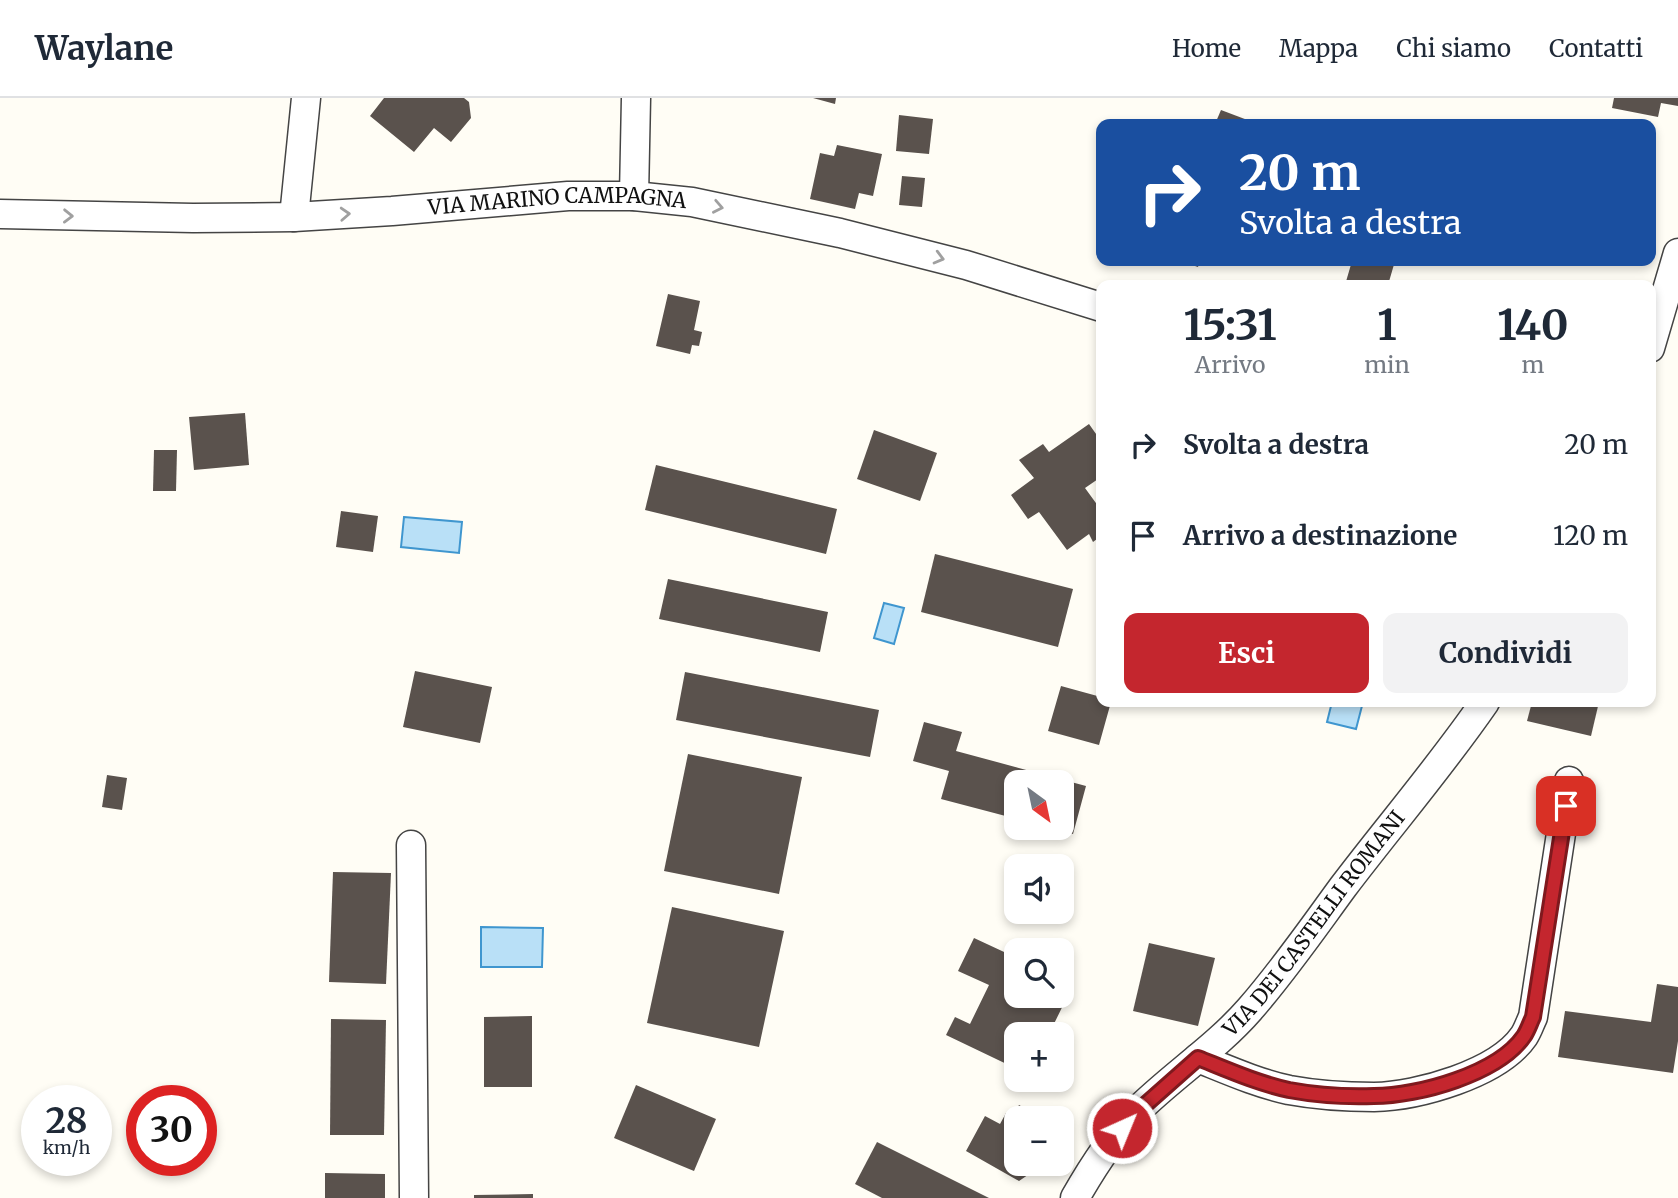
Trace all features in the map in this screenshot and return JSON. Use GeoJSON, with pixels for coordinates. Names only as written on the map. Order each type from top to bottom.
{"type":"FeatureCollection","features":[{"type":"Feature","properties":{"kind":"street"},"geometry":{"type":"LineString","coordinates":[[295,217],[306,98]]}},
{"type":"Feature","properties":{"kind":"street"},"geometry":{"type":"LineString","coordinates":[[634,196],[636,98]]}},
{"type":"Feature","properties":{"kind":"street","name":"VIA MARINO CAMPAGNA"},"geometry":{"type":"LineString","coordinates":[[0,214],[295,217],[568,196],[634,196],[692,202],[840,233],[966,265],[1096,305]]}},
{"type":"Feature","properties":{"kind":"street"},"geometry":{"type":"LineString","coordinates":[[1656,328],[1678,253]]}},
{"type":"Feature","properties":{"kind":"street","name":"VIA DEI CASTELLI ROMANI"},"geometry":{"type":"LineString","coordinates":[[1075,1198],[1102,1154],[1122,1128],[1146,1103],[1221,1039],[1249,1010],[1481,707]]}},
{"type":"Feature","properties":{"kind":"street"},"geometry":{"type":"LineString","coordinates":[[1198,1058],[1243,1076],[1290,1090],[1377,1097],[1443,1084],[1499,1061],[1523,1037],[1533,1017],[1569,780]]}},
{"type":"Feature","properties":{"kind":"street"},"geometry":{"type":"LineString","coordinates":[[411,845],[414,1198]]}},
{"type":"Feature","properties":{"kind":"water"},"geometry":{"type":"Polygon","coordinates":[[[404,517],[462,522],[459,553],[401,547],[404,517]]]}},
{"type":"Feature","properties":{"kind":"water"},"geometry":{"type":"Polygon","coordinates":[[[884,603],[904,608],[894,644],[874,638],[884,603]]]}},
{"type":"Feature","properties":{"kind":"water"},"geometry":{"type":"Polygon","coordinates":[[[1331,707],[1362,707],[1356,729],[1327,722],[1331,707]]]}},
{"type":"Feature","properties":{"kind":"water"},"geometry":{"type":"Polygon","coordinates":[[[481,927],[543,928],[542,967],[481,967],[481,927]]]}},
{"type":"Feature","properties":{"kind":"building"},"geometry":{"type":"Polygon","coordinates":[[[384,98],[464,98],[469,102],[471,118],[451,142],[434,128],[414,152],[370,116],[384,98]]]}},
{"type":"Feature","properties":{"kind":"building"},"geometry":{"type":"Polygon","coordinates":[[[813,98],[836,98],[835,104],[813,98]]]}},
{"type":"Feature","properties":{"kind":"building"},"geometry":{"type":"Polygon","coordinates":[[[1614,98],[1678,98],[1678,106],[1661,103],[1658,117],[1612,108],[1614,98]]]}},
{"type":"Feature","properties":{"kind":"building"},"geometry":{"type":"Polygon","coordinates":[[[1221,110],[1245,119],[1217,119],[1221,110]]]}},
{"type":"Feature","properties":{"kind":"building"},"geometry":{"type":"Polygon","coordinates":[[[899,115],[933,119],[929,154],[896,151],[899,115]]]}},
{"type":"Feature","properties":{"kind":"building"},"geometry":{"type":"Polygon","coordinates":[[[837,145],[882,154],[873,196],[859,193],[855,209],[810,199],[820,153],[834,156],[837,145]]]}},
{"type":"Feature","properties":{"kind":"building"},"geometry":{"type":"Polygon","coordinates":[[[902,176],[925,178],[922,207],[899,205],[902,176]]]}},
{"type":"Feature","properties":{"kind":"building"},"geometry":{"type":"Polygon","coordinates":[[[1351,266],[1394,266],[1389,280],[1346,280],[1351,266]]]}},
{"type":"Feature","properties":{"kind":"building"},"geometry":{"type":"Polygon","coordinates":[[[668,294],[700,301],[694,330],[702,332],[699,346],[692,345],[690,354],[656,346],[668,294]]]}},
{"type":"Feature","properties":{"kind":"building"},"geometry":{"type":"Polygon","coordinates":[[[245,413],[249,465],[194,470],[189,417],[245,413]]]}},
{"type":"Feature","properties":{"kind":"building"},"geometry":{"type":"Polygon","coordinates":[[[1089,424],[1096,434],[1096,480],[1085,488],[1096,503],[1096,540],[1093,542],[1089,534],[1067,550],[1039,512],[1028,519],[1011,495],[1034,478],[1019,460],[1043,444],[1049,452],[1089,424]]]}},
{"type":"Feature","properties":{"kind":"building"},"geometry":{"type":"Polygon","coordinates":[[[874,430],[937,453],[920,501],[857,479],[874,430]]]}},
{"type":"Feature","properties":{"kind":"building"},"geometry":{"type":"Polygon","coordinates":[[[154,450],[177,450],[176,491],[153,491],[154,450]]]}},
{"type":"Feature","properties":{"kind":"building"},"geometry":{"type":"Polygon","coordinates":[[[656,465],[837,509],[826,554],[645,510],[656,465]]]}},
{"type":"Feature","properties":{"kind":"building"},"geometry":{"type":"Polygon","coordinates":[[[341,511],[378,516],[373,552],[336,547],[341,511]]]}},
{"type":"Feature","properties":{"kind":"building"},"geometry":{"type":"Polygon","coordinates":[[[935,554],[1073,589],[1058,647],[921,612],[935,554]]]}},
{"type":"Feature","properties":{"kind":"building"},"geometry":{"type":"Polygon","coordinates":[[[668,579],[828,612],[820,652],[659,619],[668,579]]]}},
{"type":"Feature","properties":{"kind":"building"},"geometry":{"type":"Polygon","coordinates":[[[415,671],[492,687],[480,743],[403,727],[415,671]]]}},
{"type":"Feature","properties":{"kind":"building"},"geometry":{"type":"Polygon","coordinates":[[[685,672],[879,710],[870,757],[676,720],[685,672]]]}},
{"type":"Feature","properties":{"kind":"building"},"geometry":{"type":"Polygon","coordinates":[[[1061,686],[1096,696],[1096,707],[1110,707],[1099,745],[1048,731],[1061,686]]]}},
{"type":"Feature","properties":{"kind":"building"},"geometry":{"type":"Polygon","coordinates":[[[1531,707],[1598,707],[1591,736],[1527,721],[1531,707]]]}},
{"type":"Feature","properties":{"kind":"building"},"geometry":{"type":"Polygon","coordinates":[[[924,722],[962,732],[956,751],[1027,770],[1004,770],[1004,816],[941,799],[949,771],[913,761],[924,722]]]}},
{"type":"Feature","properties":{"kind":"building"},"geometry":{"type":"Polygon","coordinates":[[[688,754],[802,777],[779,894],[664,871],[688,754]]]}},
{"type":"Feature","properties":{"kind":"building"},"geometry":{"type":"Polygon","coordinates":[[[107,775],[127,778],[122,810],[102,807],[107,775]]]}},
{"type":"Feature","properties":{"kind":"building"},"geometry":{"type":"Polygon","coordinates":[[[1074,783],[1086,786],[1074,830],[1074,783]]]}},
{"type":"Feature","properties":{"kind":"building"},"geometry":{"type":"Polygon","coordinates":[[[333,872],[391,873],[386,984],[329,982],[333,872]]]}},
{"type":"Feature","properties":{"kind":"building"},"geometry":{"type":"Polygon","coordinates":[[[672,907],[784,931],[759,1047],[647,1023],[672,907]]]}},
{"type":"Feature","properties":{"kind":"building"},"geometry":{"type":"Polygon","coordinates":[[[974,938],[1004,952],[1004,1008],[1062,1008],[1055,1022],[1004,1022],[1004,1063],[946,1035],[955,1017],[970,1024],[989,985],[958,971],[974,938]]]}},
{"type":"Feature","properties":{"kind":"building"},"geometry":{"type":"Polygon","coordinates":[[[1149,943],[1215,958],[1198,1026],[1133,1011],[1149,943]]]}},
{"type":"Feature","properties":{"kind":"building"},"geometry":{"type":"Polygon","coordinates":[[[1657,984],[1678,987],[1678,1041],[1673,1073],[1558,1057],[1565,1011],[1651,1022],[1657,984]]]}},
{"type":"Feature","properties":{"kind":"building"},"geometry":{"type":"Polygon","coordinates":[[[532,1016],[532,1087],[484,1087],[484,1017],[532,1016]]]}},
{"type":"Feature","properties":{"kind":"building"},"geometry":{"type":"Polygon","coordinates":[[[331,1019],[386,1020],[384,1135],[330,1135],[331,1019]]]}},
{"type":"Feature","properties":{"kind":"building"},"geometry":{"type":"Polygon","coordinates":[[[636,1085],[716,1119],[694,1171],[614,1138],[636,1085]]]}},
{"type":"Feature","properties":{"kind":"building"},"geometry":{"type":"Polygon","coordinates":[[[985,1116],[1000,1124],[1004,1117],[1004,1173],[966,1151],[985,1116]]]}},
{"type":"Feature","properties":{"kind":"building"},"geometry":{"type":"Polygon","coordinates":[[[877,1142],[989,1198],[882,1198],[855,1184],[877,1142]]]}},
{"type":"Feature","properties":{"kind":"building"},"geometry":{"type":"Polygon","coordinates":[[[325,1173],[385,1174],[385,1198],[325,1198],[325,1173]]]}},
{"type":"Feature","properties":{"kind":"building"},"geometry":{"type":"Polygon","coordinates":[[[1010,1176],[1026,1176],[1019,1181],[1010,1176]]]}},
{"type":"Feature","properties":{"kind":"building"},"geometry":{"type":"Polygon","coordinates":[[[533,1194],[533,1198],[474,1198],[474,1195],[533,1194]]]}},
{"type":"Feature","properties":{"kind":"route"},"geometry":{"type":"LineString","coordinates":[[1122,1128],[1198,1058],[1243,1076],[1290,1090],[1377,1097],[1434,1086],[1461,1078],[1499,1061],[1523,1037],[1533,1017],[1566,806]]}}]}
